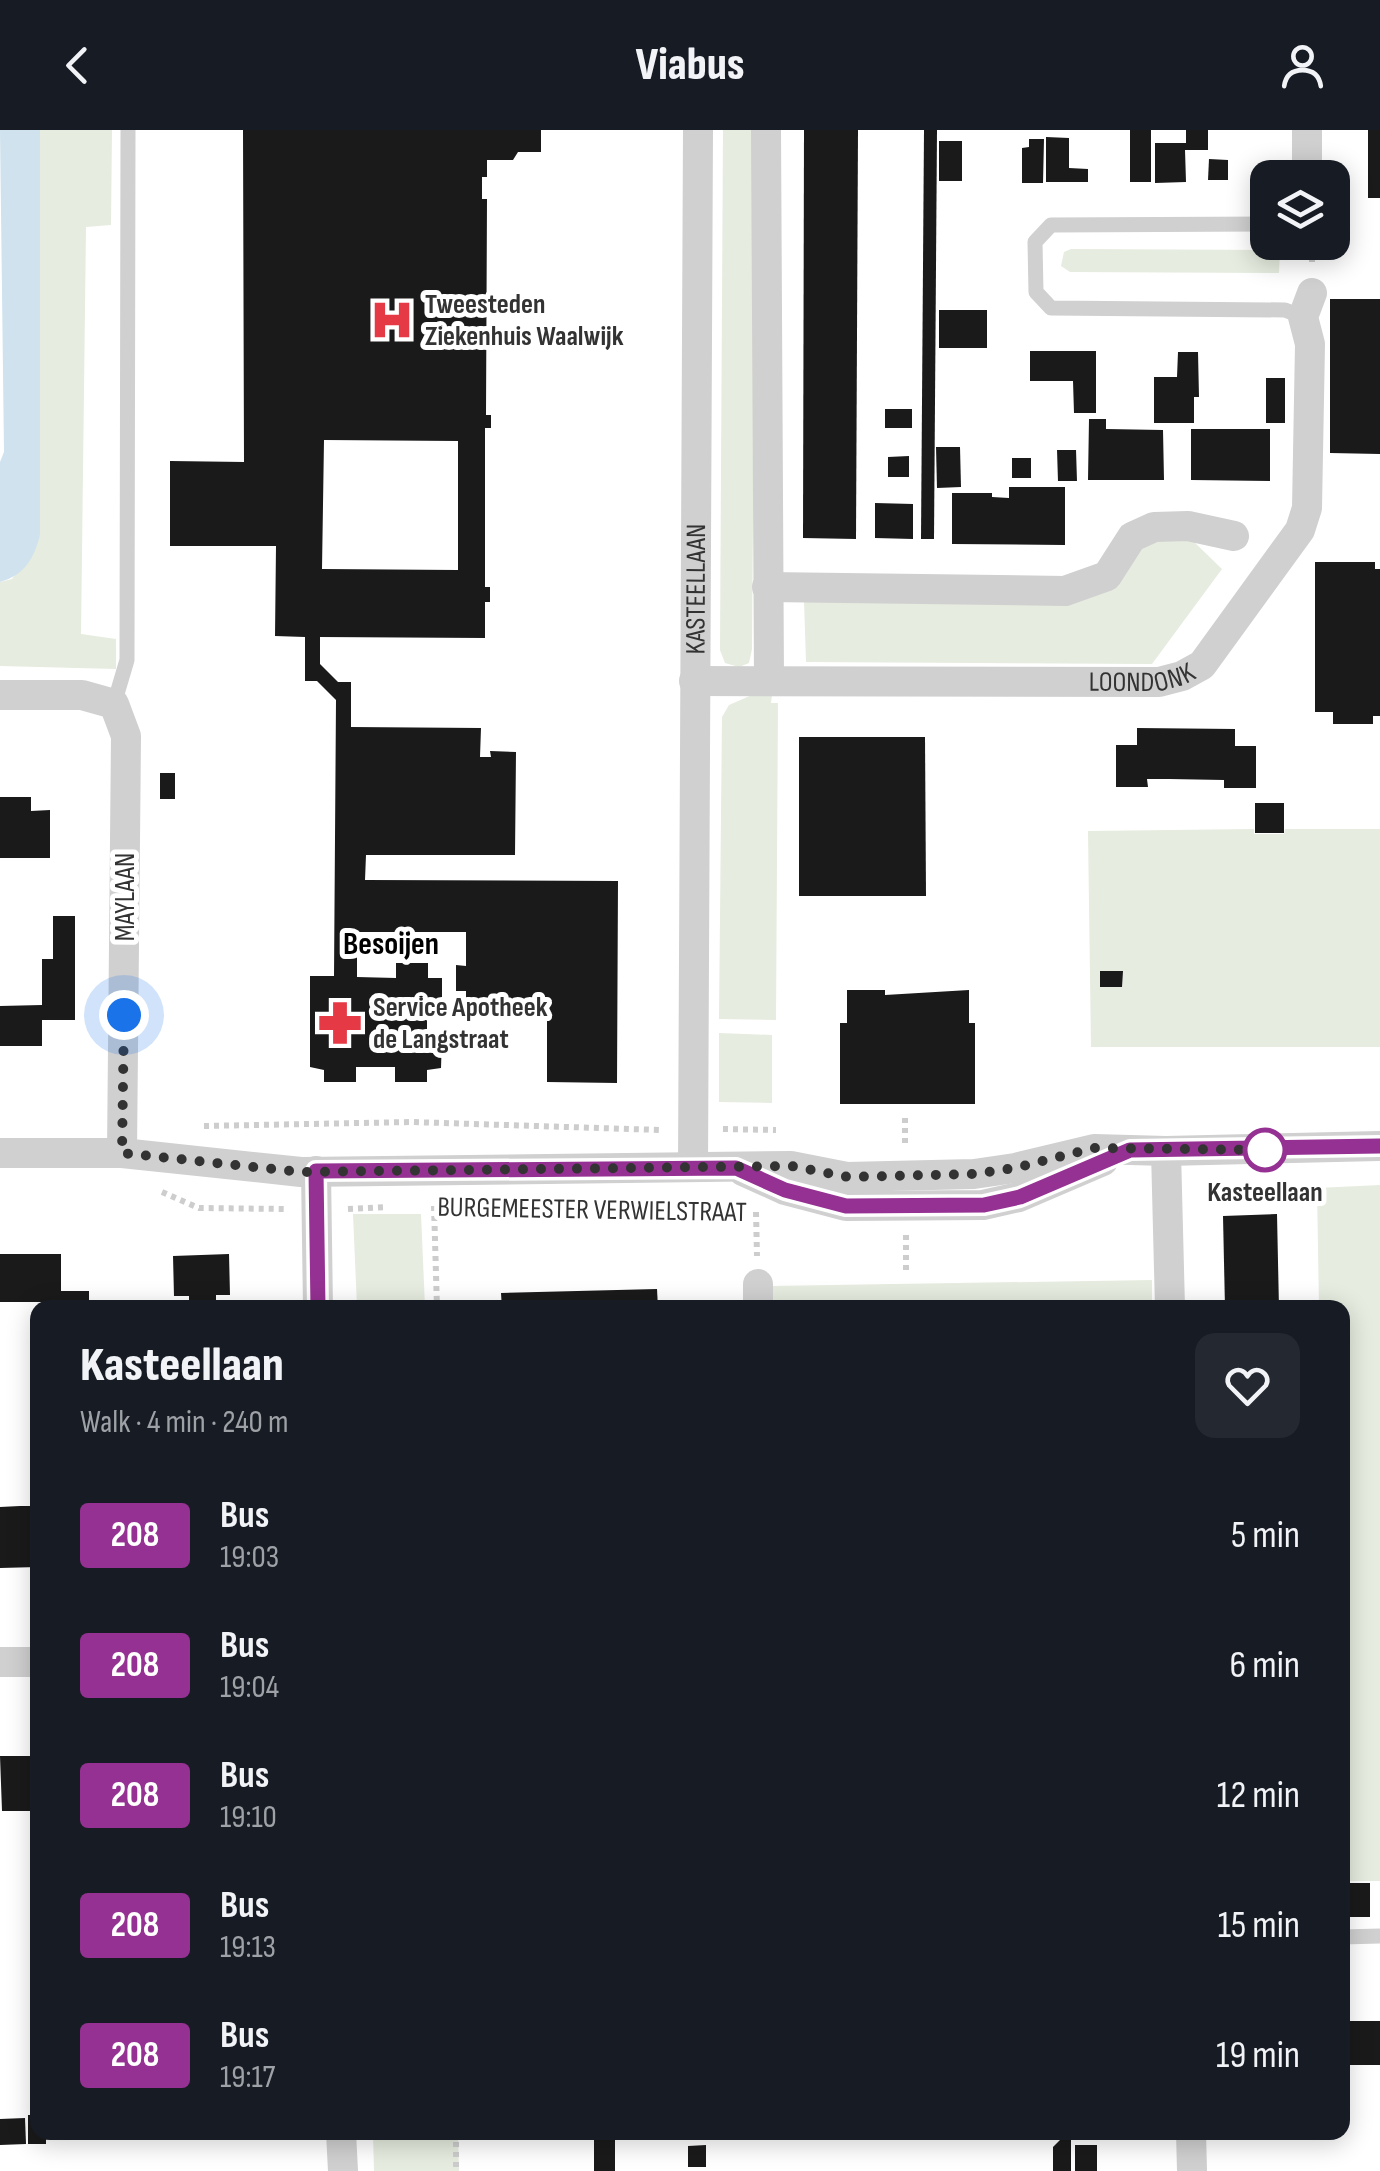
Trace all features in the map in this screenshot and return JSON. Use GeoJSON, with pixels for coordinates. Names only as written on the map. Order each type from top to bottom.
{"type":"FeatureCollection","features":[{"type":"Feature","properties":{"kind":"street","name":"KASTEELLAAN"},"geometry":{"type":"LineString","coordinates":[[692,1167],[698,130]]}},
{"type":"Feature","properties":{"kind":"street"},"geometry":{"type":"LineString","coordinates":[[766,130],[769,680]]}},
{"type":"Feature","properties":{"kind":"street"},"geometry":{"type":"LineString","coordinates":[[1307,130],[1308,160]]}},
{"type":"Feature","properties":{"kind":"street","name":"LOONDONK"},"geometry":{"type":"LineString","coordinates":[[694,681],[1159,682],[1182,676],[1202,664],[1300,530],[1308,508],[1307,305]]}},
{"type":"Feature","properties":{"kind":"street"},"geometry":{"type":"LineString","coordinates":[[767,587],[1065,591],[1107,576],[1132,537],[1154,527],[1188,526],[1234,536]]}},
{"type":"Feature","properties":{"kind":"street"},"geometry":{"type":"LineString","coordinates":[[0,695],[82,695],[114,704]]}},
{"type":"Feature","properties":{"kind":"street","name":"MAYLAAN"},"geometry":{"type":"LineString","coordinates":[[114,704],[126,736],[122,1153]]}},
{"type":"Feature","properties":{"kind":"street","name":"BURGEMEESTER VERWIELSTRAAT"},"geometry":{"type":"LineString","coordinates":[[0,1152],[122,1153],[316,1171],[736,1168],[785,1190],[846,1206],[984,1205],[1020,1197],[1130,1150],[1380,1146]]}},
{"type":"Feature","properties":{"kind":"street"},"geometry":{"type":"LineString","coordinates":[[1166,1151],[1170,1300]]}},
{"type":"Feature","properties":{"kind":"street"},"geometry":{"type":"LineString","coordinates":[[316,1171],[318,1300]]}},
{"type":"Feature","properties":{"kind":"street"},"geometry":{"type":"LineString","coordinates":[[0,1662],[30,1662]]}},
{"type":"Feature","properties":{"kind":"street"},"geometry":{"type":"LineString","coordinates":[[342,2140],[342,2171]]}},
{"type":"Feature","properties":{"kind":"street"},"geometry":{"type":"LineString","coordinates":[[1190,2140],[1192,2171]]}},
{"type":"Feature","properties":{"kind":"lane"},"geometry":{"type":"LineString","coordinates":[[114,704],[127,660],[128,130]]}},
{"type":"Feature","properties":{"kind":"lane","name":"LOONDONK"},"geometry":{"type":"LineString","coordinates":[[1250,224],[1051,224],[1035,242],[1036,292],[1051,308],[1284,310],[1307,305]]}},
{"type":"Feature","properties":{"kind":"lane"},"geometry":{"type":"LineString","coordinates":[[1350,1937],[1380,1936]]}},
{"type":"Feature","properties":{"kind":"path"},"geometry":{"type":"LineString","coordinates":[[158,1190],[200,1208],[394,1207]]}},
{"type":"Feature","properties":{"kind":"path","name":"BURGEMEESTER VERWIELSTRAAT"},"geometry":{"type":"LineString","coordinates":[[424,1206],[723,1206],[774,1218]]}},
{"type":"Feature","properties":{"kind":"path"},"geometry":{"type":"LineString","coordinates":[[434,1206],[437,1300]]}},
{"type":"Feature","properties":{"kind":"path"},"geometry":{"type":"LineString","coordinates":[[756,1212],[758,1296]]}},
{"type":"Feature","properties":{"kind":"path"},"geometry":{"type":"LineString","coordinates":[[893,1240],[922,1240]]}},
{"type":"Feature","properties":{"kind":"path"},"geometry":{"type":"LineString","coordinates":[[456,2140],[456,2171]]}},
{"type":"Feature","properties":{"kind":"shaded area"},"geometry":{"type":"Polygon","coordinates":[[[40,130],[112,130],[111,225],[86,227],[81,634],[116,639],[116,669],[0,666],[0,582],[12,579],[40,535],[40,130]]]}},
{"type":"Feature","properties":{"kind":"shaded area"},"geometry":{"type":"Polygon","coordinates":[[[723,130],[756,130],[752,649],[749,663],[739,667],[725,663],[720,650],[723,130]]]}},
{"type":"Feature","properties":{"kind":"shaded area"},"geometry":{"type":"Polygon","coordinates":[[[1250,250],[1250,260],[1280,260],[1279,273],[1070,272],[1061,266],[1064,252],[1250,250]]]}},
{"type":"Feature","properties":{"kind":"shaded area"},"geometry":{"type":"Polygon","coordinates":[[[1191,539],[1222,569],[1152,664],[806,662],[804,600],[1080,599],[1146,540],[1191,539]]]}},
{"type":"Feature","properties":{"kind":"shaded area"},"geometry":{"type":"Polygon","coordinates":[[[752,695],[772,695],[771,703],[778,703],[776,1020],[719,1019],[722,717],[729,705],[752,695]]]}},
{"type":"Feature","properties":{"kind":"shaded area"},"geometry":{"type":"Polygon","coordinates":[[[1254,829],[1254,834],[1284,834],[1285,829],[1380,829],[1380,1047],[1091,1047],[1088,831],[1254,829]]]}},
{"type":"Feature","properties":{"kind":"shaded area"},"geometry":{"type":"Polygon","coordinates":[[[719,1033],[772,1035],[772,1103],[719,1102],[719,1033]]]}},
{"type":"Feature","properties":{"kind":"shaded area"},"geometry":{"type":"Polygon","coordinates":[[[1380,1185],[1380,1881],[1350,1881],[1350,1300],[1319,1300],[1317,1188],[1380,1185]]]}},
{"type":"Feature","properties":{"kind":"shaded area"},"geometry":{"type":"Polygon","coordinates":[[[353,1214],[421,1214],[425,1300],[357,1300],[353,1214]]]}},
{"type":"Feature","properties":{"kind":"shaded area"},"geometry":{"type":"Polygon","coordinates":[[[1152,1280],[1152,1300],[772,1300],[771,1286],[1152,1280]]]}},
{"type":"Feature","properties":{"kind":"shaded area"},"geometry":{"type":"Polygon","coordinates":[[[373,2140],[458,2140],[459,2171],[374,2171],[373,2140]]]}},
{"type":"Feature","properties":{"kind":"water"},"geometry":{"type":"Polygon","coordinates":[[[0,130],[40,130],[40,535],[27,564],[16,575],[0,582],[0,462],[4,452],[0,130]]]}},
{"type":"Feature","properties":{"kind":"building"},"geometry":{"type":"Polygon","coordinates":[[[243,130],[541,130],[541,152],[518,152],[513,160],[487,160],[487,177],[482,177],[482,199],[487,199],[486,415],[491,415],[491,428],[485,428],[485,587],[490,587],[490,602],[485,602],[485,638],[320,637],[320,664],[338,682],[351,682],[351,727],[481,728],[480,757],[491,757],[490,751],[516,752],[515,855],[366,855],[365,880],[618,881],[617,1083],[547,1082],[547,1006],[466,1005],[466,991],[456,991],[456,965],[466,966],[466,932],[357,932],[357,977],[396,978],[396,963],[428,963],[428,978],[442,978],[442,1010],[427,1009],[427,1036],[442,1036],[441,1068],[427,1070],[427,1082],[395,1082],[395,1067],[356,1067],[356,1082],[324,1082],[324,1070],[310,1067],[310,976],[334,976],[336,700],[317,681],[305,681],[305,637],[275,636],[276,546],[170,546],[170,461],[244,462],[243,130]],[[324,440],[322,569],[458,570],[458,441],[324,440]]]}},
{"type":"Feature","properties":{"kind":"building"},"geometry":{"type":"Polygon","coordinates":[[[804,130],[858,130],[856,539],[803,538],[804,130]]]}},
{"type":"Feature","properties":{"kind":"building"},"geometry":{"type":"Polygon","coordinates":[[[924,130],[937,130],[934,539],[921,539],[924,130]]]}},
{"type":"Feature","properties":{"kind":"building"},"geometry":{"type":"Polygon","coordinates":[[[1130,130],[1151,130],[1151,182],[1130,182],[1130,130]]]}},
{"type":"Feature","properties":{"kind":"building"},"geometry":{"type":"Polygon","coordinates":[[[1186,130],[1208,130],[1208,150],[1185,150],[1186,182],[1155,183],[1155,143],[1186,143],[1186,130]]]}},
{"type":"Feature","properties":{"kind":"building"},"geometry":{"type":"Polygon","coordinates":[[[1368,130],[1380,130],[1380,198],[1368,198],[1368,130]]]}},
{"type":"Feature","properties":{"kind":"building"},"geometry":{"type":"Polygon","coordinates":[[[1046,137],[1069,138],[1069,168],[1088,169],[1088,182],[1046,182],[1046,137]]]}},
{"type":"Feature","properties":{"kind":"building"},"geometry":{"type":"Polygon","coordinates":[[[1029,139],[1044,139],[1043,183],[1022,183],[1022,148],[1029,147],[1029,139]]]}},
{"type":"Feature","properties":{"kind":"building"},"geometry":{"type":"Polygon","coordinates":[[[939,141],[962,141],[962,181],[939,181],[939,141]]]}},
{"type":"Feature","properties":{"kind":"building"},"geometry":{"type":"Polygon","coordinates":[[[1209,159],[1228,160],[1228,180],[1208,180],[1209,159]]]}},
{"type":"Feature","properties":{"kind":"building"},"geometry":{"type":"Polygon","coordinates":[[[1330,299],[1380,299],[1380,454],[1330,453],[1330,299]]]}},
{"type":"Feature","properties":{"kind":"building"},"geometry":{"type":"Polygon","coordinates":[[[939,310],[987,310],[987,348],[939,348],[939,310]]]}},
{"type":"Feature","properties":{"kind":"building"},"geometry":{"type":"Polygon","coordinates":[[[1030,351],[1096,351],[1096,413],[1074,413],[1073,381],[1030,381],[1030,351]]]}},
{"type":"Feature","properties":{"kind":"building"},"geometry":{"type":"Polygon","coordinates":[[[1178,352],[1198,352],[1199,397],[1194,397],[1194,423],[1154,423],[1154,377],[1177,377],[1178,352]]]}},
{"type":"Feature","properties":{"kind":"building"},"geometry":{"type":"Polygon","coordinates":[[[1266,378],[1285,378],[1285,423],[1266,423],[1266,378]]]}},
{"type":"Feature","properties":{"kind":"building"},"geometry":{"type":"Polygon","coordinates":[[[885,409],[912,409],[912,428],[885,428],[885,409]]]}},
{"type":"Feature","properties":{"kind":"building"},"geometry":{"type":"Polygon","coordinates":[[[1089,419],[1106,419],[1106,429],[1163,430],[1164,480],[1088,480],[1089,419]]]}},
{"type":"Feature","properties":{"kind":"building"},"geometry":{"type":"Polygon","coordinates":[[[1191,429],[1270,429],[1270,481],[1191,480],[1191,429]]]}},
{"type":"Feature","properties":{"kind":"building"},"geometry":{"type":"Polygon","coordinates":[[[936,447],[960,447],[961,487],[937,488],[936,447]]]}},
{"type":"Feature","properties":{"kind":"building"},"geometry":{"type":"Polygon","coordinates":[[[1057,450],[1076,450],[1077,481],[1058,481],[1057,450]]]}},
{"type":"Feature","properties":{"kind":"building"},"geometry":{"type":"Polygon","coordinates":[[[909,456],[909,477],[888,477],[888,457],[909,456]]]}},
{"type":"Feature","properties":{"kind":"building"},"geometry":{"type":"Polygon","coordinates":[[[1012,458],[1031,458],[1031,478],[1012,478],[1012,458]]]}},
{"type":"Feature","properties":{"kind":"building"},"geometry":{"type":"Polygon","coordinates":[[[1009,487],[1065,487],[1065,545],[952,544],[952,493],[992,493],[992,497],[1009,498],[1009,487]]]}},
{"type":"Feature","properties":{"kind":"building"},"geometry":{"type":"Polygon","coordinates":[[[875,503],[913,504],[913,539],[875,538],[875,503]]]}},
{"type":"Feature","properties":{"kind":"building"},"geometry":{"type":"Polygon","coordinates":[[[1315,562],[1375,562],[1375,569],[1380,569],[1380,716],[1373,716],[1373,724],[1333,724],[1333,712],[1315,712],[1315,562]]]}},
{"type":"Feature","properties":{"kind":"building"},"geometry":{"type":"Polygon","coordinates":[[[1137,728],[1235,729],[1235,746],[1256,746],[1256,788],[1224,788],[1224,780],[1169,779],[1147,779],[1148,787],[1116,787],[1116,745],[1137,745],[1137,728]]]}},
{"type":"Feature","properties":{"kind":"building"},"geometry":{"type":"Polygon","coordinates":[[[799,737],[925,737],[926,896],[799,896],[799,737]]]}},
{"type":"Feature","properties":{"kind":"building"},"geometry":{"type":"Polygon","coordinates":[[[160,773],[175,773],[175,799],[160,799],[160,773]]]}},
{"type":"Feature","properties":{"kind":"building"},"geometry":{"type":"Polygon","coordinates":[[[0,797],[31,797],[31,811],[50,810],[50,858],[0,858],[0,797]]]}},
{"type":"Feature","properties":{"kind":"building"},"geometry":{"type":"Polygon","coordinates":[[[1255,803],[1284,803],[1284,833],[1255,833],[1255,803]]]}},
{"type":"Feature","properties":{"kind":"building"},"geometry":{"type":"Polygon","coordinates":[[[53,916],[75,916],[75,1020],[42,1020],[42,1046],[0,1046],[0,1006],[42,1005],[42,959],[53,959],[53,916]]]}},
{"type":"Feature","properties":{"kind":"building"},"geometry":{"type":"Polygon","coordinates":[[[1100,971],[1123,971],[1122,987],[1100,987],[1100,971]]]}},
{"type":"Feature","properties":{"kind":"building"},"geometry":{"type":"Polygon","coordinates":[[[847,990],[885,990],[885,995],[969,990],[969,1023],[975,1023],[975,1104],[840,1104],[840,1023],[847,1023],[847,990]]]}},
{"type":"Feature","properties":{"kind":"building"},"geometry":{"type":"Polygon","coordinates":[[[1277,1214],[1279,1300],[1225,1300],[1223,1216],[1277,1214]]]}},
{"type":"Feature","properties":{"kind":"building"},"geometry":{"type":"Polygon","coordinates":[[[0,1254],[61,1254],[61,1291],[89,1291],[89,1300],[0,1302],[0,1254]]]}},
{"type":"Feature","properties":{"kind":"building"},"geometry":{"type":"Polygon","coordinates":[[[229,1254],[230,1295],[216,1295],[216,1300],[174,1296],[173,1256],[229,1254]]]}},
{"type":"Feature","properties":{"kind":"building"},"geometry":{"type":"Polygon","coordinates":[[[657,1289],[658,1300],[501,1300],[501,1293],[657,1289]]]}},
{"type":"Feature","properties":{"kind":"building"},"geometry":{"type":"Polygon","coordinates":[[[30,1506],[30,1567],[0,1568],[0,1507],[30,1506]]]}},
{"type":"Feature","properties":{"kind":"building"},"geometry":{"type":"Polygon","coordinates":[[[0,1756],[30,1756],[30,1811],[2,1811],[0,1756]]]}},
{"type":"Feature","properties":{"kind":"building"},"geometry":{"type":"Polygon","coordinates":[[[1350,1883],[1370,1883],[1370,1917],[1350,1917],[1350,1883]]]}},
{"type":"Feature","properties":{"kind":"building"},"geometry":{"type":"Polygon","coordinates":[[[1350,2021],[1380,2021],[1380,2065],[1350,2065],[1350,2021]]]}},
{"type":"Feature","properties":{"kind":"building"},"geometry":{"type":"Polygon","coordinates":[[[30,2115],[30,2140],[46,2140],[46,2144],[28,2144],[30,2115]]]}},
{"type":"Feature","properties":{"kind":"building"},"geometry":{"type":"Polygon","coordinates":[[[25,2118],[26,2144],[0,2145],[0,2119],[25,2118]]]}},
{"type":"Feature","properties":{"kind":"building"},"geometry":{"type":"Polygon","coordinates":[[[594,2140],[615,2140],[615,2171],[594,2171],[594,2140]]]}},
{"type":"Feature","properties":{"kind":"building"},"geometry":{"type":"Polygon","coordinates":[[[1060,2140],[1071,2140],[1071,2171],[1053,2171],[1053,2147],[1060,2140]]]}},
{"type":"Feature","properties":{"kind":"building"},"geometry":{"type":"Polygon","coordinates":[[[706,2145],[706,2167],[688,2167],[688,2146],[706,2145]]]}},
{"type":"Feature","properties":{"kind":"building"},"geometry":{"type":"Polygon","coordinates":[[[1075,2145],[1097,2145],[1097,2171],[1075,2171],[1075,2145]]]}},
{"type":"Feature","properties":{"kind":"bus line","name":"208"},"geometry":{"type":"LineString","coordinates":[[318,1300],[316,1171],[736,1168],[785,1190],[846,1206],[984,1205],[1020,1197],[1130,1150],[1380,1146]]}},
{"type":"Feature","properties":{"kind":"place","name":"Tweesteden Ziekenhuis Waalwijk"},"geometry":{"type":"Point","coordinates":[392,320]}},
{"type":"Feature","properties":{"kind":"place","name":"Service Apotheek de Langstraat"},"geometry":{"type":"Point","coordinates":[340,1023]}},
{"type":"Feature","properties":{"kind":"place","name":"Kasteellaan"},"geometry":{"type":"Point","coordinates":[1265,1150]}},
{"type":"Feature","properties":{"kind":"district","name":"Besoijen"},"geometry":{"type":"Point","coordinates":[391,944]}},
{"type":"Feature","properties":{"kind":"route"},"geometry":{"type":"LineString","coordinates":[[124,1015],[122,1153],[301,1172],[791,1166],[848,1177],[974,1174],[1094,1148],[1270,1150],[1265,1150]]}}]}
